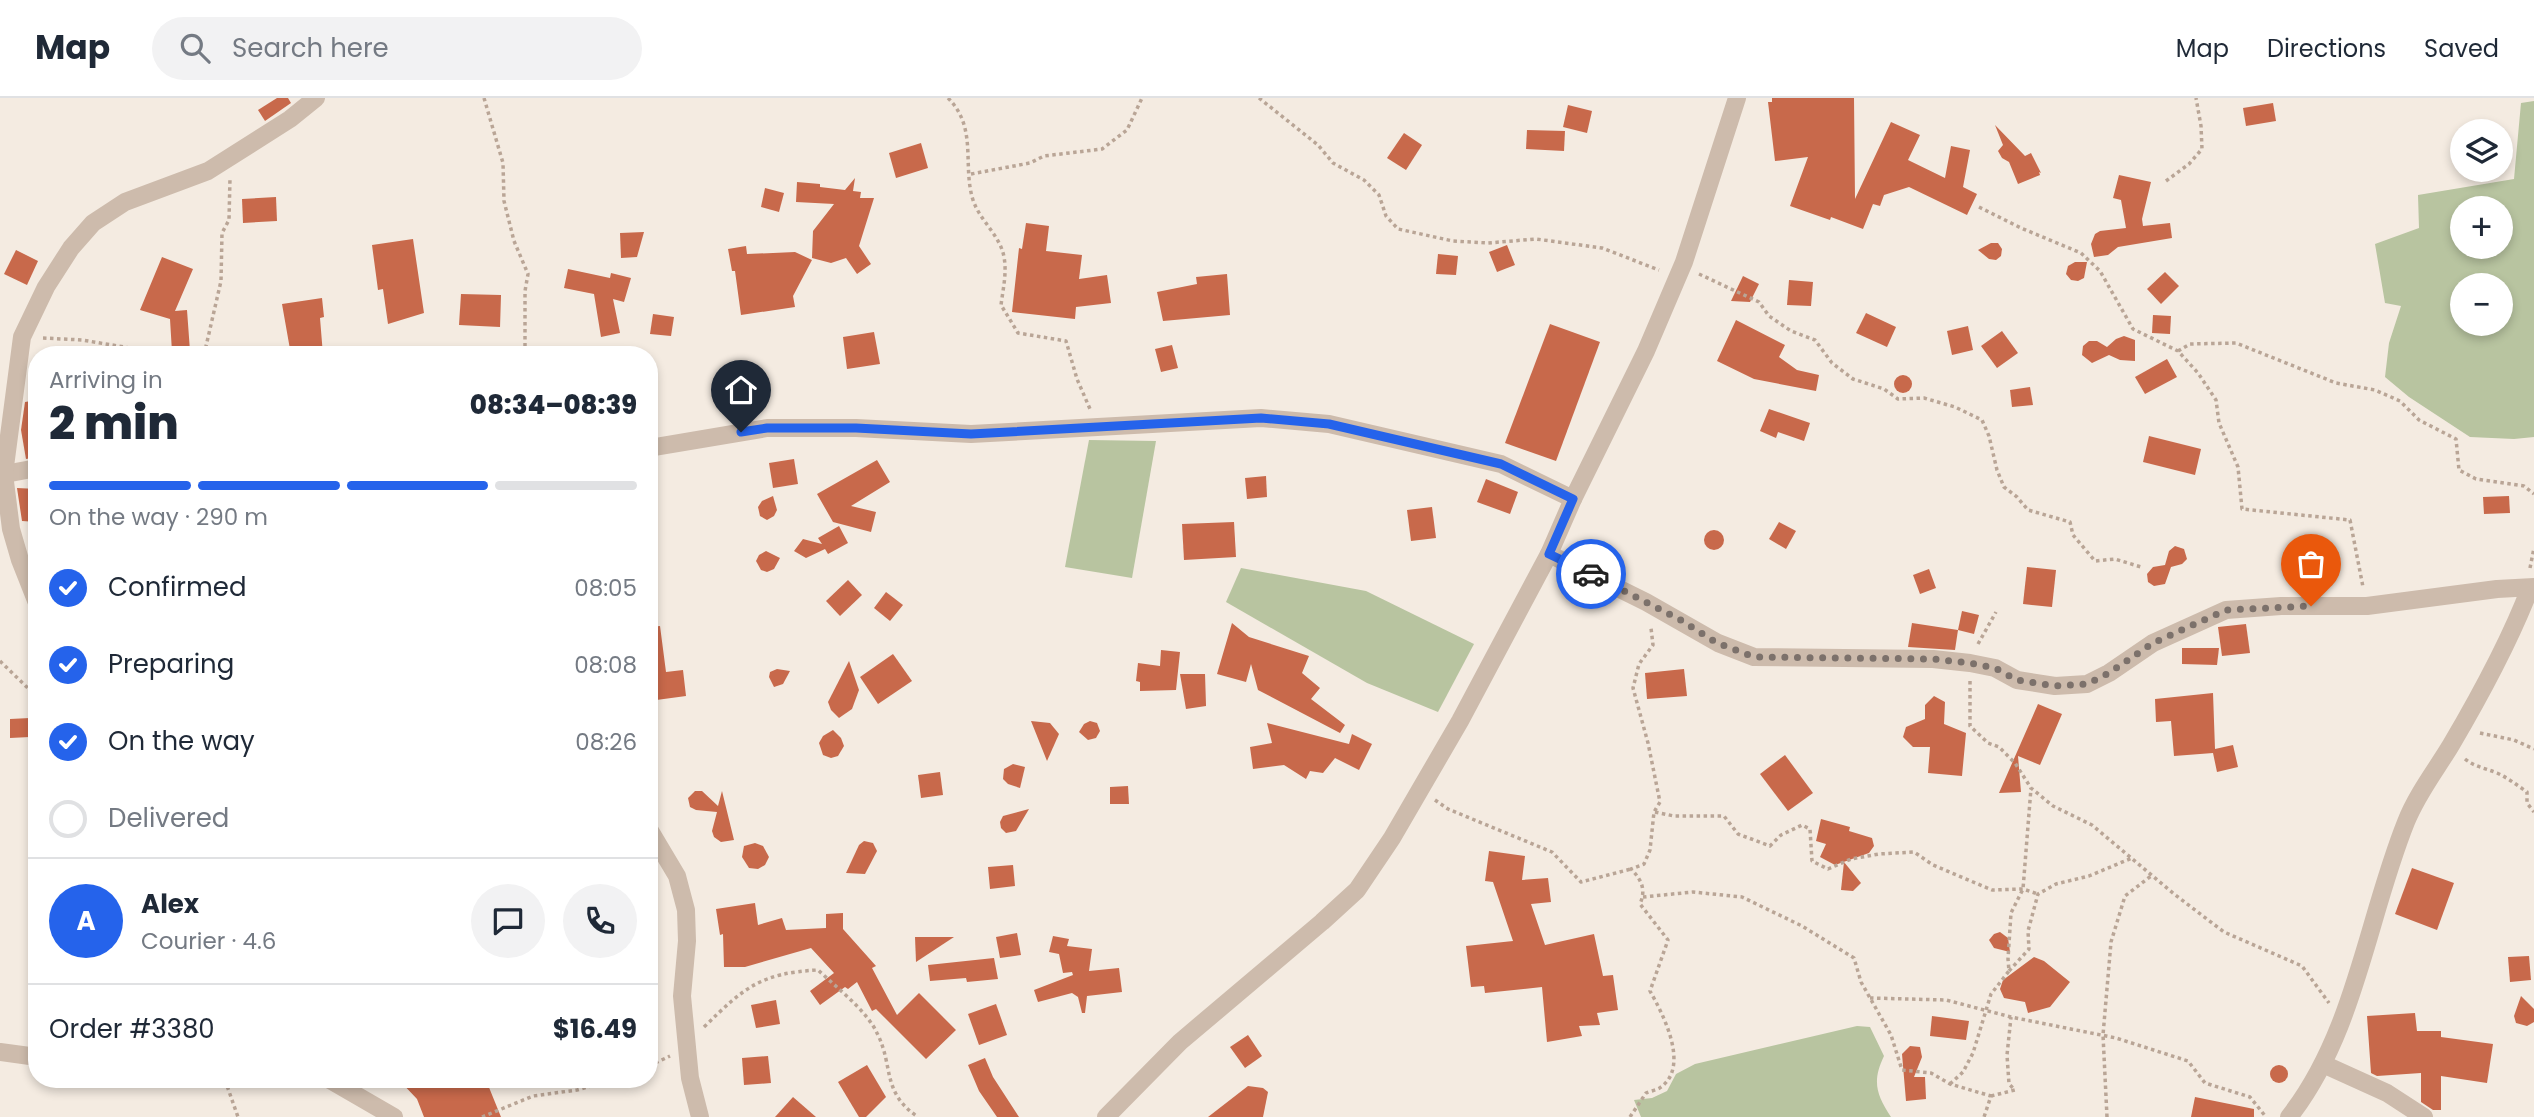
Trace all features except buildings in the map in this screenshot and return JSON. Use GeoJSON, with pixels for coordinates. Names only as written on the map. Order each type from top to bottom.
{"type":"FeatureCollection","features":[{"type":"Feature","properties":{"kind":"street"},"geometry":{"type":"LineString","coordinates":[[28,580],[10,529],[2,474],[22,337],[46,287],[71,248],[93,223],[125,202],[208,171],[230,159],[316,98]]}},
{"type":"Feature","properties":{"kind":"street"},"geometry":{"type":"LineString","coordinates":[[1107,1117],[1180,1042],[1357,890],[1421,791],[1549,554],[1646,351],[1680,270],[1737,98]]}},
{"type":"Feature","properties":{"kind":"street"},"geometry":{"type":"LineString","coordinates":[[658,446],[767,428],[856,428],[971,434],[1261,418],[1329,424],[1501,464],[1573,499]]}},
{"type":"Feature","properties":{"kind":"street"},"geometry":{"type":"LineString","coordinates":[[2,474],[28,470]]}},
{"type":"Feature","properties":{"kind":"street"},"geometry":{"type":"LineString","coordinates":[[1549,554],[1646,602],[1717,643],[1754,657],[1933,659],[1995,668],[2017,680],[2055,686],[2087,684],[2109,673],[2153,643],[2226,610],[2281,606],[2367,606],[2497,589],[2532,588],[2505,648],[2407,820],[2381,890],[2368,943],[2323,1064],[2289,1117]]}},
{"type":"Feature","properties":{"kind":"street"},"geometry":{"type":"LineString","coordinates":[[658,844],[677,876],[686,910],[687,941],[682,996],[686,1050],[695,1104],[700,1117]]}},
{"type":"Feature","properties":{"kind":"street"},"geometry":{"type":"LineString","coordinates":[[0,1052],[28,1057]]}},
{"type":"Feature","properties":{"kind":"street"},"geometry":{"type":"LineString","coordinates":[[2323,1064],[2387,1093],[2424,1117]]}},
{"type":"Feature","properties":{"kind":"street"},"geometry":{"type":"LineString","coordinates":[[344,1088],[394,1117]]}},
{"type":"Feature","properties":{"kind":"path"},"geometry":{"type":"LineString","coordinates":[[484,98],[503,163],[504,201],[514,241],[528,274],[525,291],[525,346]]}},
{"type":"Feature","properties":{"kind":"path"},"geometry":{"type":"LineString","coordinates":[[948,98],[965,124],[972,198],[981,219],[993,230],[1004,255],[1005,279],[1001,305],[1018,333],[1066,341],[1077,379],[1097,427]]}},
{"type":"Feature","properties":{"kind":"path"},"geometry":{"type":"LineString","coordinates":[[970,174],[1030,163],[1044,156],[1102,149],[1127,130],[1142,98]]}},
{"type":"Feature","properties":{"kind":"path"},"geometry":{"type":"LineString","coordinates":[[1259,98],[1318,145],[1333,163],[1364,180],[1379,195],[1386,216],[1398,229],[1453,242],[1488,243],[1536,239],[1602,248],[1721,282],[1759,302],[1769,316],[1791,331],[1815,340],[1832,363],[1853,379],[1884,389],[1898,399],[1924,398],[1955,407],[1982,420],[2004,487],[2028,510],[2070,522],[2073,535],[2095,561],[2115,559],[2141,567]]}},
{"type":"Feature","properties":{"kind":"path"},"geometry":{"type":"LineString","coordinates":[[2166,181],[2189,164],[2202,149],[2196,98]]}},
{"type":"Feature","properties":{"kind":"path"},"geometry":{"type":"LineString","coordinates":[[206,346],[221,281],[222,233],[229,220],[230,159]]}},
{"type":"Feature","properties":{"kind":"path"},"geometry":{"type":"LineString","coordinates":[[1979,207],[2081,253],[2100,271],[2133,329],[2178,351],[2198,373],[2217,400],[2219,423],[2238,467],[2242,509],[2350,520],[2367,606]]}},
{"type":"Feature","properties":{"kind":"path"},"geometry":{"type":"LineString","coordinates":[[22,337],[82,340],[118,346]]}},
{"type":"Feature","properties":{"kind":"path"},"geometry":{"type":"LineString","coordinates":[[2178,351],[2190,344],[2236,343],[2336,383],[2375,390],[2400,401],[2418,421],[2456,439],[2459,470],[2476,479],[2524,486],[2534,494]]}},
{"type":"Feature","properties":{"kind":"path"},"geometry":{"type":"LineString","coordinates":[[1421,791],[1448,809],[1552,852],[1581,882],[1644,864],[1650,850],[1654,812],[1660,802],[1633,688],[1639,664],[1653,645],[1646,602]]}},
{"type":"Feature","properties":{"kind":"path"},"geometry":{"type":"LineString","coordinates":[[1996,612],[1967,669],[1970,681],[1970,726],[1988,743],[1999,747],[2031,788],[2053,806],[2092,825],[2151,876],[2224,932],[2302,966],[2331,1006]]}},
{"type":"Feature","properties":{"kind":"path"},"geometry":{"type":"LineString","coordinates":[[0,661],[28,688]]}},
{"type":"Feature","properties":{"kind":"path"},"geometry":{"type":"LineString","coordinates":[[2462,726],[2490,736],[2514,740],[2534,749]]}},
{"type":"Feature","properties":{"kind":"path"},"geometry":{"type":"LineString","coordinates":[[2451,746],[2473,766],[2496,773],[2527,792],[2527,803],[2534,812]]}},
{"type":"Feature","properties":{"kind":"path"},"geometry":{"type":"LineString","coordinates":[[2009,971],[2011,913],[2023,889],[2031,788]]}},
{"type":"Feature","properties":{"kind":"path"},"geometry":{"type":"LineString","coordinates":[[1654,812],[1674,816],[1724,816],[1738,835],[1770,846],[1781,835],[1802,825],[1810,829],[1812,861],[1828,869],[1851,859],[1914,852],[1933,865],[1992,890],[2023,889],[2038,894]]}},
{"type":"Feature","properties":{"kind":"path"},"geometry":{"type":"LineString","coordinates":[[1950,1084],[1963,1072],[1973,1053],[1991,994],[2029,949],[2028,931],[2038,894],[2056,884],[2089,876],[2132,858]]}},
{"type":"Feature","properties":{"kind":"path"},"geometry":{"type":"LineString","coordinates":[[1630,1117],[1646,1093],[1661,1088],[1670,1075],[1674,1061],[1665,1018],[1650,991],[1668,940],[1640,904],[1643,897],[1642,880],[1631,869]]}},
{"type":"Feature","properties":{"kind":"path"},"geometry":{"type":"LineString","coordinates":[[2107,1117],[2103,1035],[2111,942],[2125,895],[2151,876]]}},
{"type":"Feature","properties":{"kind":"path"},"geometry":{"type":"LineString","coordinates":[[1643,897],[1693,892],[1742,897],[1802,926],[1854,958],[1861,982],[1891,1035],[1902,1070],[1931,1073],[1950,1084],[1991,1096],[2015,1090],[2009,1084],[2007,1055],[2011,1017]]}},
{"type":"Feature","properties":{"kind":"path"},"geometry":{"type":"LineString","coordinates":[[686,1050],[704,1027],[752,984],[790,971],[818,970],[867,1018],[878,1033],[892,1086],[902,1106],[918,1117]]}},
{"type":"Feature","properties":{"kind":"path"},"geometry":{"type":"LineString","coordinates":[[1870,998],[1946,1000],[2011,1017],[2103,1035],[2188,1061],[2205,1083],[2250,1097],[2266,1117]]}},
{"type":"Feature","properties":{"kind":"path"},"geometry":{"type":"LineString","coordinates":[[228,1088],[238,1117]]}},
{"type":"Feature","properties":{"kind":"path"},"geometry":{"type":"LineString","coordinates":[[482,1117],[533,1096],[584,1088]]}},
{"type":"Feature","properties":{"kind":"path"},"geometry":{"type":"LineString","coordinates":[[1984,1117],[1991,1096]]}},
{"type":"Feature","properties":{"kind":"green space"},"geometry":{"type":"Polygon","coordinates":[[[2534,101],[2534,437],[2470,437],[2409,397],[2385,377],[2389,343],[2401,306],[2385,303],[2375,244],[2419,228],[2418,195],[2496,182],[2513,182],[2521,103],[2534,101]]]}},
{"type":"Feature","properties":{"kind":"green space"},"geometry":{"type":"Polygon","coordinates":[[[1089,440],[1156,441],[1132,578],[1065,567],[1089,440]]]}},
{"type":"Feature","properties":{"kind":"green space"},"geometry":{"type":"Polygon","coordinates":[[[1241,568],[1366,591],[1474,644],[1438,712],[1367,683],[1226,602],[1241,568]]]}},
{"type":"Feature","properties":{"kind":"green space"},"geometry":{"type":"Polygon","coordinates":[[[1857,1026],[1870,1027],[1884,1056],[1878,1073],[1877,1087],[1891,1117],[1641,1117],[1634,1100],[1652,1098],[1667,1091],[1676,1074],[1695,1064],[1857,1026]]]}},
{"type":"Feature","properties":{"kind":"way so far"},"geometry":{"type":"LineString","coordinates":[[1591,574],[1679,619],[1717,643],[1754,657],[1933,659],[1995,668],[2017,680],[2055,686],[2087,684],[2109,673],[2153,643],[2226,610],[2311,606]]}},
{"type":"Feature","properties":{"kind":"route"},"geometry":{"type":"LineString","coordinates":[[741,432],[767,428],[856,428],[971,434],[1261,418],[1329,424],[1501,464],[1573,499],[1549,554],[1591,574]]}}]}
